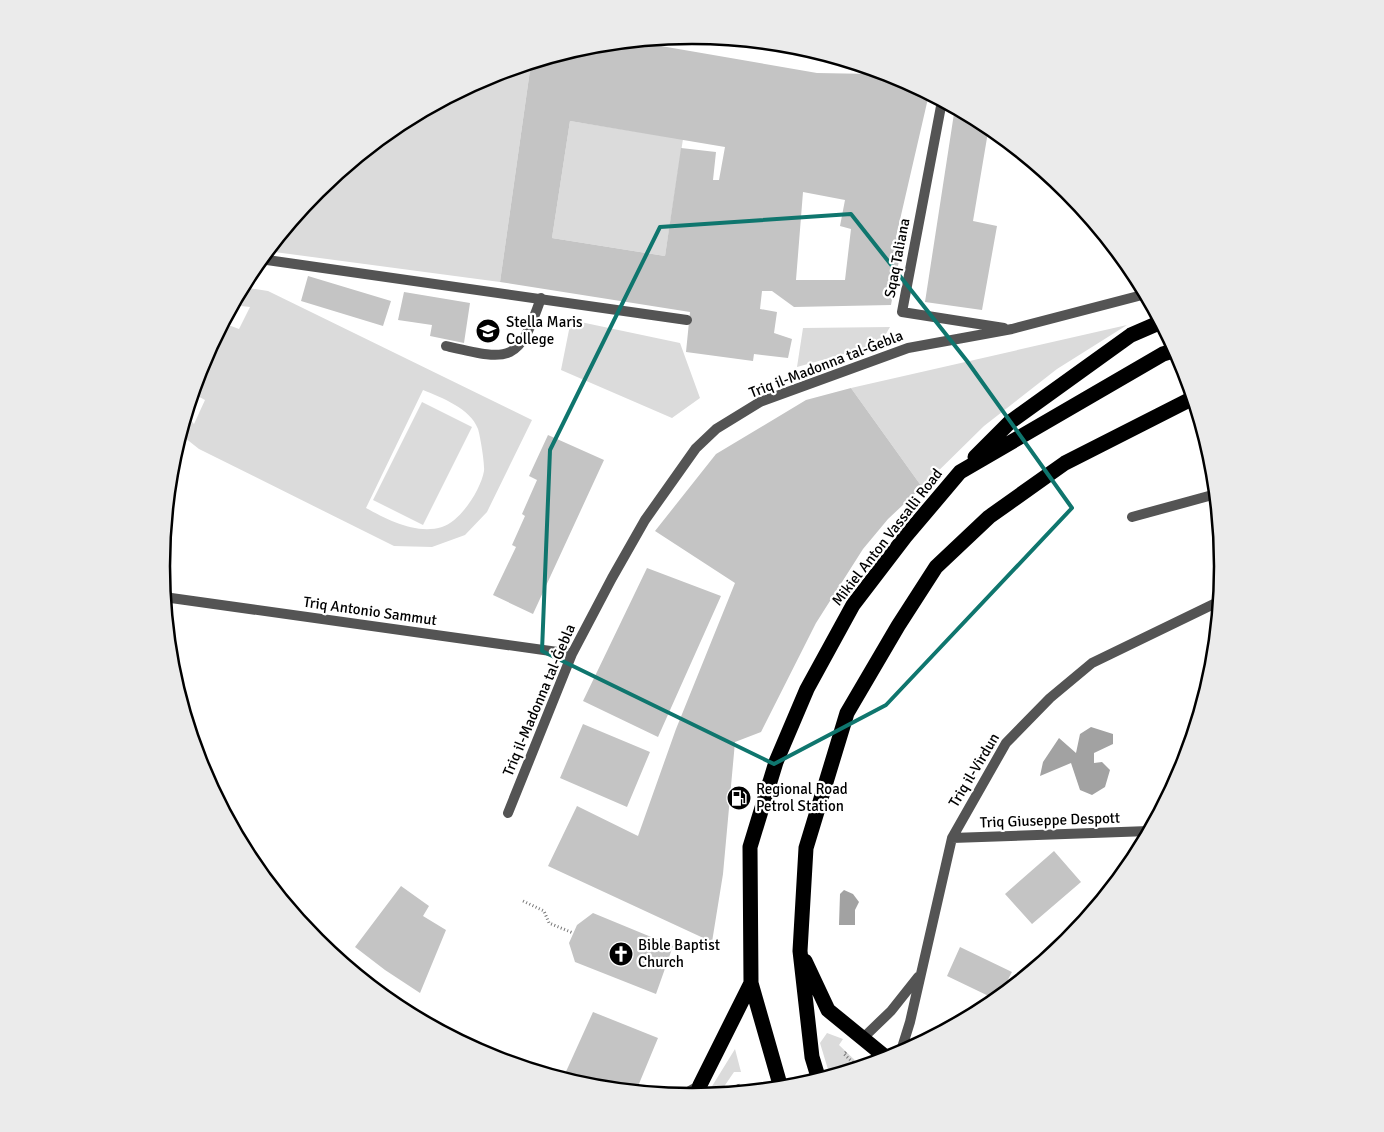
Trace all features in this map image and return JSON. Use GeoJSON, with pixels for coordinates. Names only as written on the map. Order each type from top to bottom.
{"type":"FeatureCollection","features":[{"type":"Feature","properties":{"kind":"highway"},"geometry":{"type":"LineString","coordinates":[[960,472],[1010,422],[1131,335],[1155,325]]}},
{"type":"Feature","properties":{"kind":"highway","name":"Mikiel Anton Vassalli Road"},"geometry":{"type":"LineString","coordinates":[[779,1081],[751,984],[750,847],[776,762],[807,689],[853,605],[905,537],[960,472],[1168,352]]}},
{"type":"Feature","properties":{"kind":"highway"},"geometry":{"type":"LineString","coordinates":[[817,1072],[812,1057],[800,951],[806,848],[847,714],[898,626],[936,567],[989,517],[1065,463],[1188,401]]}},
{"type":"Feature","properties":{"kind":"highway"},"geometry":{"type":"LineString","coordinates":[[800,951],[828,1010],[880,1053]]}},
{"type":"Feature","properties":{"kind":"highway"},"geometry":{"type":"LineString","coordinates":[[699,1088],[751,984]]}},
{"type":"Feature","properties":{"kind":"street","name":"Sqaq Taliana"},"geometry":{"type":"LineString","coordinates":[[941,107],[902,312],[1012,329]]}},
{"type":"Feature","properties":{"kind":"street"},"geometry":{"type":"LineString","coordinates":[[269,261],[687,320]]}},
{"type":"Feature","properties":{"kind":"street","name":"Triq il-Madonna tal-Ġebla"},"geometry":{"type":"LineString","coordinates":[[508,813],[572,654],[645,520],[696,448],[716,429],[760,402],[908,348],[1012,329],[1138,296]]}},
{"type":"Feature","properties":{"kind":"street"},"geometry":{"type":"LineString","coordinates":[[446,346],[496,356],[509,353],[521,345],[541,298]]}},
{"type":"Feature","properties":{"kind":"street"},"geometry":{"type":"LineString","coordinates":[[1132,517],[1210,496]]}},
{"type":"Feature","properties":{"kind":"street","name":"Triq Antonio Sammut"},"geometry":{"type":"LineString","coordinates":[[171,598],[572,654]]}},
{"type":"Feature","properties":{"kind":"street","name":"Triq il-Virdun"},"geometry":{"type":"LineString","coordinates":[[903,1043],[952,838],[1006,743],[1050,698],[1092,663],[1213,605]]}},
{"type":"Feature","properties":{"kind":"street","name":"Triq Giuseppe Despott"},"geometry":{"type":"LineString","coordinates":[[952,838],[1141,831]]}},
{"type":"Feature","properties":{"kind":"street","name":"Triq il-Virdun"},"geometry":{"type":"LineString","coordinates":[[862,1039],[891,1011],[920,974]]}},
{"type":"Feature","properties":{"kind":"path"},"geometry":{"type":"LineString","coordinates":[[523,902],[544,911],[549,923],[573,934]]}},
{"type":"Feature","properties":{"kind":"highlighted area"},"geometry":{"type":"Polygon","coordinates":[[[851,214],[967,361],[1072,508],[886,705],[774,764],[542,651],[550,450],[660,227],[851,214]]]}},
{"type":"Feature","properties":{"kind":"shaded area"},"geometry":{"type":"Polygon","coordinates":[[[530,69],[500,282],[275,252],[299,222],[323,197],[374,152],[431,114],[461,98],[530,69]]]}},
{"type":"Feature","properties":{"kind":"shaded area"},"geometry":{"type":"Polygon","coordinates":[[[570,121],[683,139],[665,256],[552,238],[570,121]]]}},
{"type":"Feature","properties":{"kind":"shaded area"},"geometry":{"type":"Polygon","coordinates":[[[250,288],[268,291],[532,420],[487,512],[465,535],[432,547],[394,546],[199,449],[186,439],[191,420],[194,424],[205,400],[198,396],[224,335],[229,325],[239,329],[250,307],[240,306],[250,288]],[[423,390],[366,508],[403,525],[413,528],[432,529],[449,524],[469,504],[479,486],[484,471],[480,437],[478,429],[469,415],[447,400],[423,390]]]}},
{"type":"Feature","properties":{"kind":"shaded area"},"geometry":{"type":"Polygon","coordinates":[[[571,320],[680,343],[700,398],[672,418],[561,370],[571,320]]]}},
{"type":"Feature","properties":{"kind":"shaded area"},"geometry":{"type":"Polygon","coordinates":[[[1127,325],[1057,369],[984,426],[922,487],[851,388],[1127,325]]]}},
{"type":"Feature","properties":{"kind":"shaded area"},"geometry":{"type":"Polygon","coordinates":[[[890,327],[880,344],[797,367],[803,328],[890,327]]]}},
{"type":"Feature","properties":{"kind":"shaded area"},"geometry":{"type":"Polygon","coordinates":[[[422,402],[472,427],[423,525],[373,500],[422,402]]]}},
{"type":"Feature","properties":{"kind":"shaded area"},"geometry":{"type":"Polygon","coordinates":[[[1091,727],[1113,734],[1113,744],[1094,753],[1094,763],[1102,762],[1110,770],[1105,787],[1092,795],[1080,790],[1071,763],[1040,776],[1043,762],[1059,738],[1076,753],[1080,734],[1091,727]]]}},
{"type":"Feature","properties":{"kind":"shaded area"},"geometry":{"type":"Polygon","coordinates":[[[844,890],[853,894],[859,902],[855,910],[855,925],[839,925],[840,894],[844,890]]]}},
{"type":"Feature","properties":{"kind":"shaded area"},"geometry":{"type":"Polygon","coordinates":[[[827,1033],[843,1039],[839,1045],[857,1062],[828,1070],[820,1043],[827,1033]]]}},
{"type":"Feature","properties":{"kind":"shaded area"},"geometry":{"type":"Polygon","coordinates":[[[735,1049],[741,1072],[734,1072],[724,1087],[711,1087],[735,1049]]]}},
{"type":"Feature","properties":{"kind":"building"},"geometry":{"type":"Polygon","coordinates":[[[656,45],[817,73],[867,74],[928,100],[896,237],[903,238],[891,305],[794,307],[772,291],[762,291],[760,309],[777,312],[774,333],[792,339],[788,358],[754,354],[753,361],[686,352],[690,312],[500,282],[530,69],[590,54],[656,45]],[[570,121],[552,238],[665,256],[681,148],[716,152],[713,180],[719,180],[725,147],[570,121]],[[803,192],[796,280],[845,280],[851,229],[840,226],[845,200],[803,192]]]}},
{"type":"Feature","properties":{"kind":"building"},"geometry":{"type":"Polygon","coordinates":[[[954,115],[987,136],[973,221],[997,226],[982,310],[925,302],[954,115]]]}},
{"type":"Feature","properties":{"kind":"building"},"geometry":{"type":"Polygon","coordinates":[[[308,276],[391,301],[383,326],[301,301],[308,276]]]}},
{"type":"Feature","properties":{"kind":"building"},"geometry":{"type":"Polygon","coordinates":[[[404,292],[470,303],[464,343],[430,336],[432,325],[398,320],[404,292]]]}},
{"type":"Feature","properties":{"kind":"building"},"geometry":{"type":"Polygon","coordinates":[[[851,388],[922,487],[888,519],[863,549],[816,623],[761,732],[735,742],[723,874],[712,942],[548,866],[577,806],[638,836],[676,729],[735,583],[655,531],[716,454],[806,400],[851,388]]]}},
{"type":"Feature","properties":{"kind":"building"},"geometry":{"type":"Polygon","coordinates":[[[548,435],[604,460],[533,614],[493,595],[516,547],[512,545],[525,516],[522,514],[537,480],[529,476],[548,435]]]}},
{"type":"Feature","properties":{"kind":"building"},"geometry":{"type":"Polygon","coordinates":[[[647,568],[721,596],[658,737],[583,701],[647,568]]]}},
{"type":"Feature","properties":{"kind":"building"},"geometry":{"type":"Polygon","coordinates":[[[583,724],[650,752],[627,807],[560,778],[583,724]]]}},
{"type":"Feature","properties":{"kind":"building"},"geometry":{"type":"Polygon","coordinates":[[[1054,851],[1081,882],[1032,924],[1005,894],[1054,851]]]}},
{"type":"Feature","properties":{"kind":"building"},"geometry":{"type":"Polygon","coordinates":[[[401,886],[429,906],[423,916],[446,930],[420,993],[355,947],[401,886]]]}},
{"type":"Feature","properties":{"kind":"building","name":"Bible Baptist Church"},"geometry":{"type":"Polygon","coordinates":[[[593,913],[673,946],[656,994],[575,962],[569,943],[577,925],[593,913]]]}},
{"type":"Feature","properties":{"kind":"building"},"geometry":{"type":"Polygon","coordinates":[[[960,947],[1012,972],[1006,983],[988,996],[947,976],[960,947]]]}},
{"type":"Feature","properties":{"kind":"building"},"geometry":{"type":"Polygon","coordinates":[[[593,1012],[658,1038],[638,1085],[566,1072],[593,1012]]]}},
{"type":"Feature","properties":{"kind":"place","name":"Stella Maris College"},"geometry":{"type":"Point","coordinates":[488,331]}},
{"type":"Feature","properties":{"kind":"place","name":"Regional Road Petrol Station"},"geometry":{"type":"Point","coordinates":[739,798]}},
{"type":"Feature","properties":{"kind":"place","name":"Bible Baptist Church"},"geometry":{"type":"Point","coordinates":[621,954]}}]}
